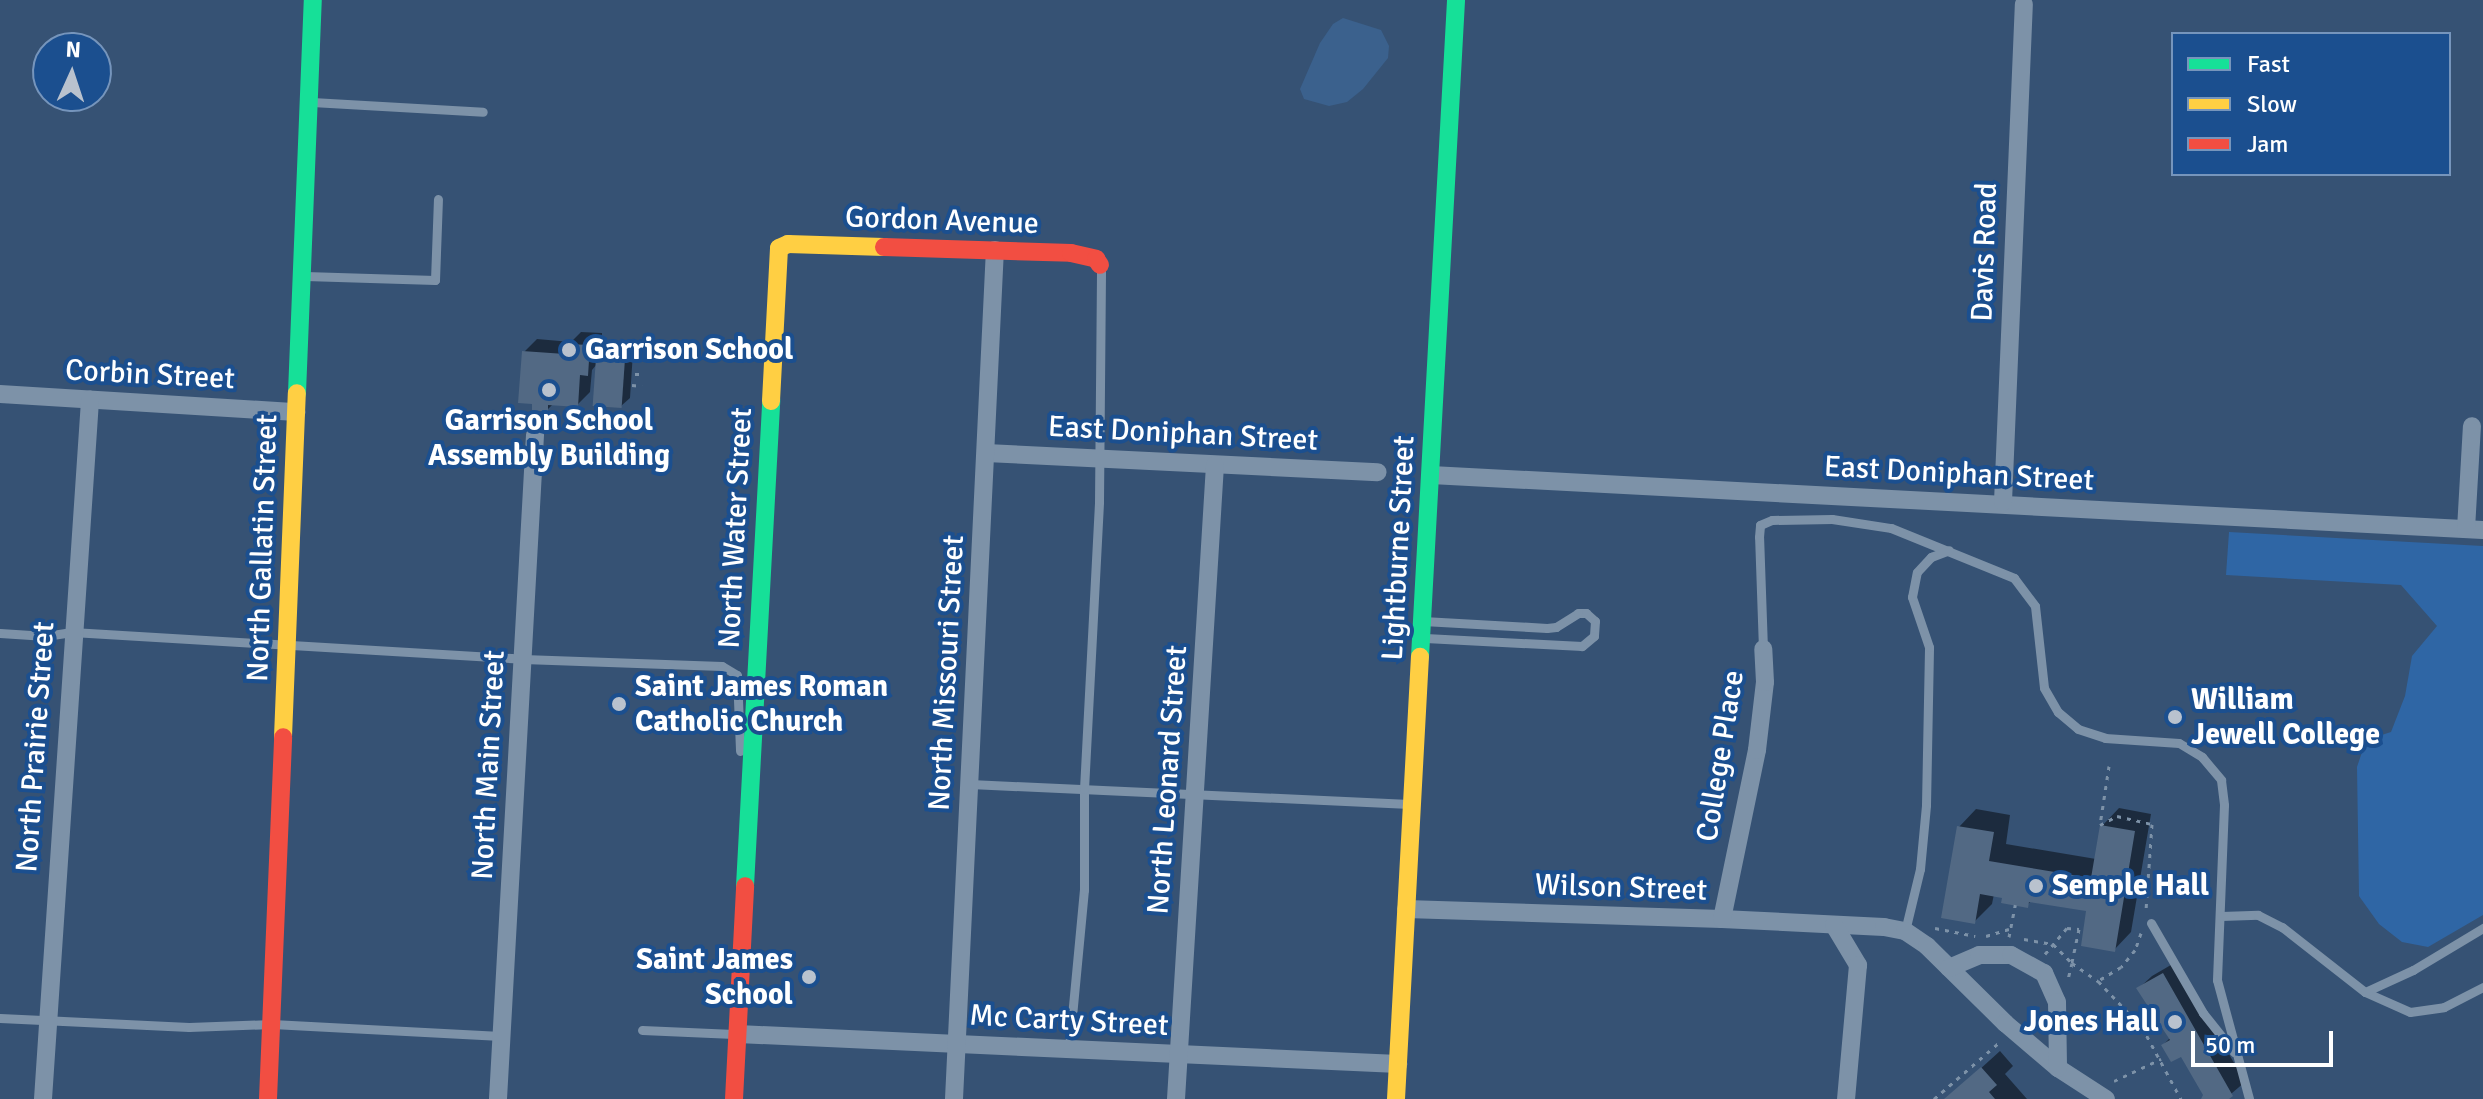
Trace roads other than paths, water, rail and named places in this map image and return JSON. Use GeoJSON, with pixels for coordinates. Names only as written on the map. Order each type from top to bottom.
{"type":"FeatureCollection","features":[{"type":"Feature","properties":{"kind":"street","name":"North Gallatin Street"},"geometry":{"type":"LineString","coordinates":[[268,1099],[313,0]]}},
{"type":"Feature","properties":{"kind":"street","name":"Lightburne Street"},"geometry":{"type":"LineString","coordinates":[[1396,1099],[1456,0]]}},
{"type":"Feature","properties":{"kind":"street","name":"Davis Road"},"geometry":{"type":"LineString","coordinates":[[2003,502],[2024,4]]}},
{"type":"Feature","properties":{"kind":"street","name":"Gordon Avenue"},"geometry":{"type":"LineString","coordinates":[[779,248],[788,244],[1071,253],[1096,259],[1100,265]]}},
{"type":"Feature","properties":{"kind":"street","name":"North Water Street"},"geometry":{"type":"LineString","coordinates":[[734,1099],[779,248]]}},
{"type":"Feature","properties":{"kind":"street","name":"North Missouri Street"},"geometry":{"type":"LineString","coordinates":[[954,1099],[995,250]]}},
{"type":"Feature","properties":{"kind":"street","name":"Corbin Street"},"geometry":{"type":"LineString","coordinates":[[0,394],[296,412]]}},
{"type":"Feature","properties":{"kind":"street","name":"North Prairie Street"},"geometry":{"type":"LineString","coordinates":[[43,1099],[90,400]]}},
{"type":"Feature","properties":{"kind":"street"},"geometry":{"type":"LineString","coordinates":[[2472,426],[2474,529]]}},
{"type":"Feature","properties":{"kind":"street","name":"North Main Street"},"geometry":{"type":"LineString","coordinates":[[498,1099],[535,435]]}},
{"type":"Feature","properties":{"kind":"street","name":"East Doniphan Street"},"geometry":{"type":"LineString","coordinates":[[986,453],[1378,472]]}},
{"type":"Feature","properties":{"kind":"street","name":"North Leonard Street"},"geometry":{"type":"LineString","coordinates":[[1176,1099],[1215,465]]}},
{"type":"Feature","properties":{"kind":"street","name":"East Doniphan Street"},"geometry":{"type":"LineString","coordinates":[[1431,475],[2003,502],[2130,513],[2474,529]]}},
{"type":"Feature","properties":{"kind":"street","name":"College Place"},"geometry":{"type":"LineString","coordinates":[[1722,919],[1757,750],[1765,682],[1763,649]]}},
{"type":"Feature","properties":{"kind":"street","name":"Wilson Street"},"geometry":{"type":"LineString","coordinates":[[1406,909],[1722,919],[1905,931]]}},
{"type":"Feature","properties":{"kind":"street"},"geometry":{"type":"LineString","coordinates":[[1834,925],[1858,965],[1846,1099]]}},
{"type":"Feature","properties":{"kind":"street"},"geometry":{"type":"LineString","coordinates":[[1905,931],[1927,946],[2058,1068],[2100,1095]]}},
{"type":"Feature","properties":{"kind":"street"},"geometry":{"type":"LineString","coordinates":[[1949,968],[1979,955],[2011,955],[2044,973],[2057,1002],[2058,1068]]}},
{"type":"Feature","properties":{"kind":"street","name":"Mc Carty Street"},"geometry":{"type":"LineString","coordinates":[[738,1034],[1398,1064]]}},
{"type":"Feature","properties":{"kind":"lane"},"geometry":{"type":"LineString","coordinates":[[309,102],[483,112]]}},
{"type":"Feature","properties":{"kind":"lane"},"geometry":{"type":"LineString","coordinates":[[302,275],[435,280],[438,199]]}},
{"type":"Feature","properties":{"kind":"lane"},"geometry":{"type":"LineString","coordinates":[[1069,1048],[1084,890],[1084,789],[1099,458],[1103,291],[1100,265]]}},
{"type":"Feature","properties":{"kind":"lane"},"geometry":{"type":"LineString","coordinates":[[1763,649],[1760,525],[1772,520],[1832,519],[1891,528],[1999,569],[2027,592],[2039,624],[2044,688],[2058,712],[2078,729],[2105,738],[2179,743],[2202,757],[2221,780],[2224,805],[2217,980],[2249,1099]]}},
{"type":"Feature","properties":{"kind":"lane"},"geometry":{"type":"LineString","coordinates":[[1905,931],[1920,869],[1926,805],[1929,647],[1912,597],[1917,572],[1931,557],[1949,550]]}},
{"type":"Feature","properties":{"kind":"lane"},"geometry":{"type":"LineString","coordinates":[[1578,613],[1591,616],[1596,629],[1591,640],[1582,646],[1422,630],[1547,628],[1556,627],[1578,613]]}},
{"type":"Feature","properties":{"kind":"lane"},"geometry":{"type":"LineString","coordinates":[[0,633],[46,636],[72,632],[523,659],[722,666],[737,675],[740,754],[750,793]]}},
{"type":"Feature","properties":{"kind":"lane"},"geometry":{"type":"LineString","coordinates":[[970,784],[1412,805]]}},
{"type":"Feature","properties":{"kind":"lane"},"geometry":{"type":"LineString","coordinates":[[2221,916],[2258,915],[2282,927],[2365,992],[2410,1012],[2444,1007],[2483,987]]}},
{"type":"Feature","properties":{"kind":"lane"},"geometry":{"type":"LineString","coordinates":[[2148,921],[2203,1013],[2238,1058]]}},
{"type":"Feature","properties":{"kind":"lane"},"geometry":{"type":"LineString","coordinates":[[2365,992],[2413,970],[2483,928]]}},
{"type":"Feature","properties":{"kind":"lane"},"geometry":{"type":"LineString","coordinates":[[0,1018],[189,1027],[272,1024],[501,1036]]}},
{"type":"Feature","properties":{"kind":"lane"},"geometry":{"type":"LineString","coordinates":[[642,1030],[738,1034]]}},
{"type":"Feature","properties":{"kind":"place","name":"Garrison School"},"geometry":{"type":"Point","coordinates":[569,350]}},
{"type":"Feature","properties":{"kind":"place","name":"Garrison School Assembly Building"},"geometry":{"type":"Point","coordinates":[549,390]}},
{"type":"Feature","properties":{"kind":"place","name":"Saint James Roman Catholic Church"},"geometry":{"type":"Point","coordinates":[619,704]}},
{"type":"Feature","properties":{"kind":"place","name":"William Jewell College"},"geometry":{"type":"Point","coordinates":[2175,717]}},
{"type":"Feature","properties":{"kind":"place","name":"Semple Hall"},"geometry":{"type":"Point","coordinates":[2036,886]}},
{"type":"Feature","properties":{"kind":"place","name":"Saint James School"},"geometry":{"type":"Point","coordinates":[809,977]}},
{"type":"Feature","properties":{"kind":"place","name":"Jones Hall"},"geometry":{"type":"Point","coordinates":[2175,1022]}}]}
